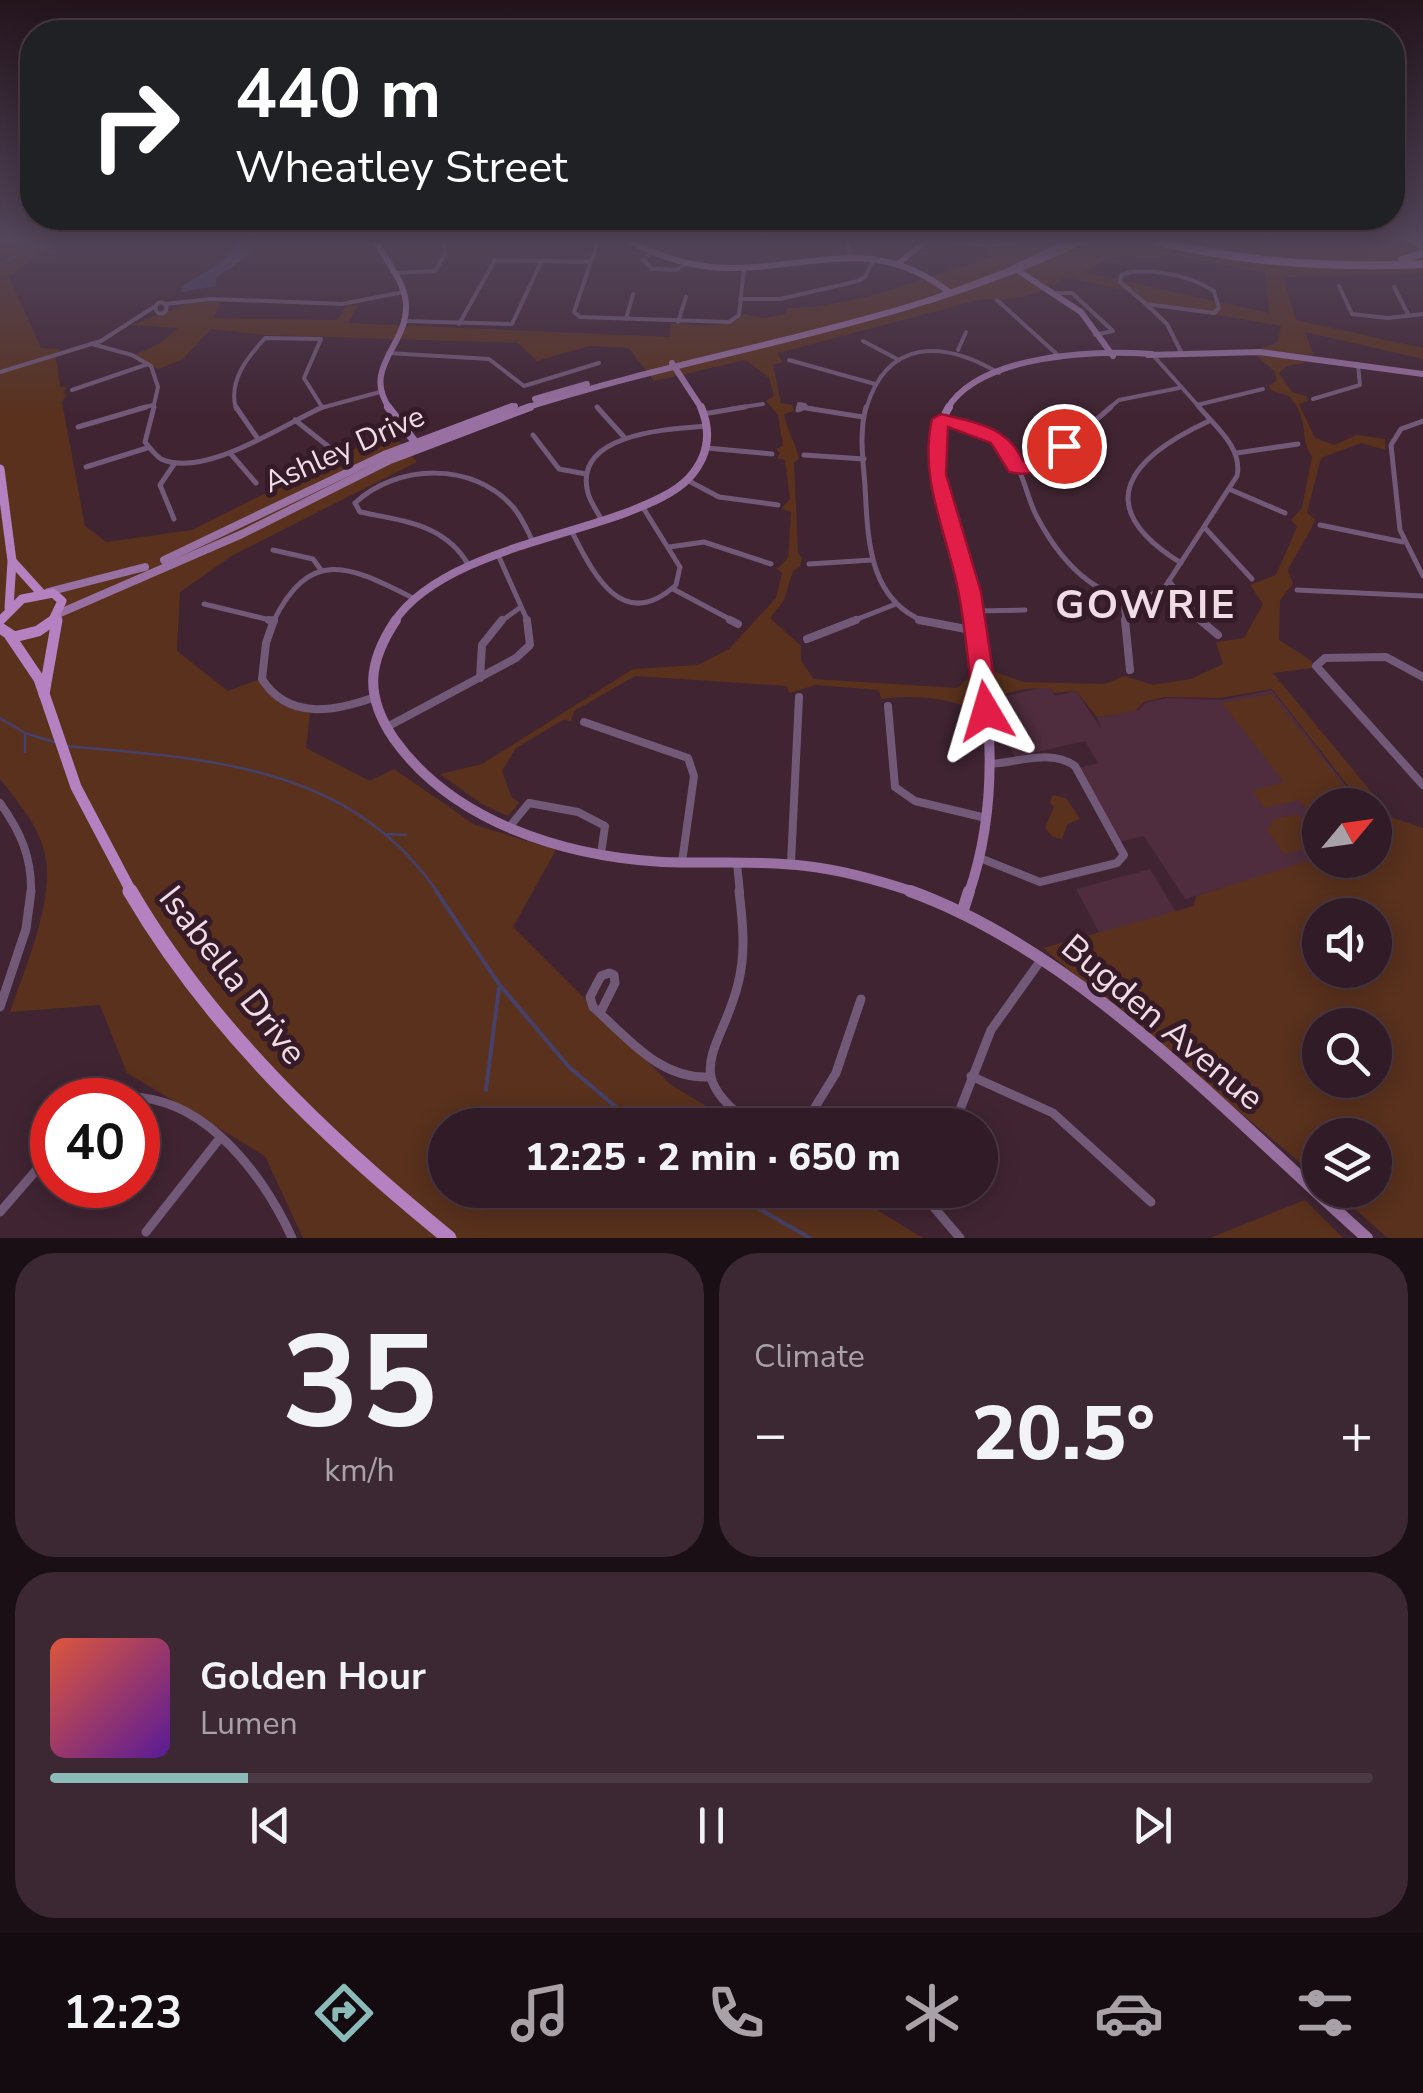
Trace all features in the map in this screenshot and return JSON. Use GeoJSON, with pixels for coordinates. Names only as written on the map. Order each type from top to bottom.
{"type":"FeatureCollection","features":[{"type":"Feature","properties":{"kind":"main road"},"geometry":{"type":"LineString","coordinates":[[402,425],[380,392],[379,375],[403,321],[403,299]]}},
{"type":"Feature","properties":{"kind":"main road","name":"Ashley Drive"},"geometry":{"type":"LineString","coordinates":[[905,314],[950,299]]}},
{"type":"Feature","properties":{"kind":"main road"},"geometry":{"type":"LineString","coordinates":[[1059,299],[1100,337]]}},
{"type":"Feature","properties":{"kind":"main road","name":"Ashley Drive"},"geometry":{"type":"LineString","coordinates":[[745,350],[930,300]]}},
{"type":"Feature","properties":{"kind":"main road","name":"Ashley Drive"},"geometry":{"type":"LineString","coordinates":[[444,431],[561,391],[672,366]]}},
{"type":"Feature","properties":{"kind":"main road"},"geometry":{"type":"LineString","coordinates":[[0,469],[12,561],[3,614]]}},
{"type":"Feature","properties":{"kind":"main road"},"geometry":{"type":"LineString","coordinates":[[4,634],[36,632],[59,615],[61,598],[43,593],[12,561]]}},
{"type":"Feature","properties":{"kind":"main road"},"geometry":{"type":"LineString","coordinates":[[3,614],[43,593]]}},
{"type":"Feature","properties":{"kind":"main road","name":"Isabella Drive"},"geometry":{"type":"LineString","coordinates":[[44,696],[59,615]]}},
{"type":"Feature","properties":{"kind":"main road","name":"Isabella Drive"},"geometry":{"type":"LineString","coordinates":[[4,634],[27,652],[66,765],[120,876],[214,1010],[311,1116],[377,1178],[450,1238]]}},
{"type":"Feature","properties":{"kind":"street"},"geometry":{"type":"LineString","coordinates":[[0,370],[92,344],[139,317],[181,302],[212,299],[332,304],[371,299]]}},
{"type":"Feature","properties":{"kind":"street"},"geometry":{"type":"LineString","coordinates":[[460,324],[473,299]]}},
{"type":"Feature","properties":{"kind":"street"},"geometry":{"type":"LineString","coordinates":[[403,321],[505,326],[515,322],[525,299]]}},
{"type":"Feature","properties":{"kind":"street"},"geometry":{"type":"LineString","coordinates":[[579,299],[574,314],[678,322],[729,322],[739,314],[740,299]]}},
{"type":"Feature","properties":{"kind":"street"},"geometry":{"type":"LineString","coordinates":[[626,320],[631,299]]}},
{"type":"Feature","properties":{"kind":"street"},"geometry":{"type":"LineString","coordinates":[[678,322],[685,299]]}},
{"type":"Feature","properties":{"kind":"street"},"geometry":{"type":"LineString","coordinates":[[905,314],[938,299]]}},
{"type":"Feature","properties":{"kind":"street"},"geometry":{"type":"LineString","coordinates":[[1079,299],[1113,331],[1100,337]]}},
{"type":"Feature","properties":{"kind":"street"},"geometry":{"type":"LineString","coordinates":[[1140,299],[1168,324],[1181,352]]}},
{"type":"Feature","properties":{"kind":"street"},"geometry":{"type":"LineString","coordinates":[[1146,304],[1161,303],[1217,314],[1217,299]]}},
{"type":"Feature","properties":{"kind":"street"},"geometry":{"type":"LineString","coordinates":[[1345,299],[1352,314],[1423,314]]}},
{"type":"Feature","properties":{"kind":"street"},"geometry":{"type":"LineString","coordinates":[[1400,299],[1409,316]]}},
{"type":"Feature","properties":{"kind":"street"},"geometry":{"type":"LineString","coordinates":[[997,300],[1066,357],[1181,352],[1286,354],[1423,374]]}},
{"type":"Feature","properties":{"kind":"street","name":"Ashley Drive"},"geometry":{"type":"LineString","coordinates":[[757,347],[905,314]]}},
{"type":"Feature","properties":{"kind":"street"},"geometry":{"type":"LineString","coordinates":[[958,350],[966,332]]}},
{"type":"Feature","properties":{"kind":"street"},"geometry":{"type":"LineString","coordinates":[[1100,337],[1126,354]]}},
{"type":"Feature","properties":{"kind":"street"},"geometry":{"type":"LineString","coordinates":[[1096,354],[1103,348],[1100,337]]}},
{"type":"Feature","properties":{"kind":"street"},"geometry":{"type":"LineString","coordinates":[[1100,337],[1111,355]]}},
{"type":"Feature","properties":{"kind":"street"},"geometry":{"type":"LineString","coordinates":[[258,439],[240,420],[233,395],[241,369],[265,338],[321,339],[304,378],[322,407]]}},
{"type":"Feature","properties":{"kind":"street"},"geometry":{"type":"LineString","coordinates":[[863,341],[898,360]]}},
{"type":"Feature","properties":{"kind":"street"},"geometry":{"type":"LineString","coordinates":[[92,344],[149,363],[160,380],[145,436],[147,448],[154,456],[176,462],[230,453],[322,407],[380,392]]}},
{"type":"Feature","properties":{"kind":"street"},"geometry":{"type":"LineString","coordinates":[[976,632],[926,623],[896,604],[882,585],[872,560],[864,417],[876,384],[898,360],[931,348],[958,350],[999,373]]}},
{"type":"Feature","properties":{"kind":"street","name":"Ashley Drive"},"geometry":{"type":"LineString","coordinates":[[672,366],[745,350]]}},
{"type":"Feature","properties":{"kind":"street","name":"Ashley Drive"},"geometry":{"type":"LineString","coordinates":[[59,615],[112,586],[195,554],[391,460],[523,409],[672,366],[745,350]]}},
{"type":"Feature","properties":{"kind":"street"},"geometry":{"type":"LineString","coordinates":[[386,353],[489,359],[524,386],[599,363]]}},
{"type":"Feature","properties":{"kind":"street"},"geometry":{"type":"LineString","coordinates":[[962,913],[988,818],[989,764],[973,611],[937,474],[936,445],[941,419],[959,395],[999,373],[1066,357],[1152,354]]}},
{"type":"Feature","properties":{"kind":"street"},"geometry":{"type":"LineString","coordinates":[[941,419],[998,438],[1009,451],[1037,518],[1060,552],[1096,588],[1123,598],[1153,597],[1170,581],[1240,470],[1237,453],[1152,354]]}},
{"type":"Feature","properties":{"kind":"street"},"geometry":{"type":"LineString","coordinates":[[683,381],[696,367],[735,355]]}},
{"type":"Feature","properties":{"kind":"street"},"geometry":{"type":"LineString","coordinates":[[789,360],[876,384]]}},
{"type":"Feature","properties":{"kind":"street"},"geometry":{"type":"LineString","coordinates":[[72,390],[149,363]]}},
{"type":"Feature","properties":{"kind":"street"},"geometry":{"type":"LineString","coordinates":[[1313,399],[1360,385],[1357,363]]}},
{"type":"Feature","properties":{"kind":"street"},"geometry":{"type":"LineString","coordinates":[[672,366],[703,414],[708,448],[772,454]]}},
{"type":"Feature","properties":{"kind":"street"},"geometry":{"type":"LineString","coordinates":[[658,372],[683,381]]}},
{"type":"Feature","properties":{"kind":"street"},"geometry":{"type":"LineString","coordinates":[[1016,468],[1045,464],[1119,400],[1179,388]]}},
{"type":"Feature","properties":{"kind":"street"},"geometry":{"type":"LineString","coordinates":[[1195,405],[1264,389]]}},
{"type":"Feature","properties":{"kind":"street"},"geometry":{"type":"LineString","coordinates":[[78,427],[154,404]]}},
{"type":"Feature","properties":{"kind":"street"},"geometry":{"type":"LineString","coordinates":[[703,414],[763,404]]}},
{"type":"Feature","properties":{"kind":"street"},"geometry":{"type":"LineString","coordinates":[[597,407],[624,438]]}},
{"type":"Feature","properties":{"kind":"street"},"geometry":{"type":"LineString","coordinates":[[806,408],[864,417]]}},
{"type":"Feature","properties":{"kind":"street"},"geometry":{"type":"LineString","coordinates":[[294,506],[416,442],[523,409]]}},
{"type":"Feature","properties":{"kind":"street"},"geometry":{"type":"LineString","coordinates":[[1048,414],[1083,429]]}},
{"type":"Feature","properties":{"kind":"street"},"geometry":{"type":"LineString","coordinates":[[295,420],[334,451]]}},
{"type":"Feature","properties":{"kind":"street"},"geometry":{"type":"LineString","coordinates":[[1182,562],[1141,538],[1130,517],[1126,492],[1138,471],[1171,438],[1210,420]]}},
{"type":"Feature","properties":{"kind":"street"},"geometry":{"type":"LineString","coordinates":[[1423,420],[1401,429],[1391,445],[1404,542],[1423,576]]}},
{"type":"Feature","properties":{"kind":"street"},"geometry":{"type":"LineString","coordinates":[[402,425],[420,434],[444,431]]}},
{"type":"Feature","properties":{"kind":"street"},"geometry":{"type":"LineString","coordinates":[[402,425],[416,442]]}},
{"type":"Feature","properties":{"kind":"street"},"geometry":{"type":"LineString","coordinates":[[384,455],[404,438],[402,425]]}},
{"type":"Feature","properties":{"kind":"street"},"geometry":{"type":"LineString","coordinates":[[602,521],[586,496],[586,474],[599,454],[624,438],[707,426]]}},
{"type":"Feature","properties":{"kind":"street","name":"Ashley Drive"},"geometry":{"type":"LineString","coordinates":[[43,593],[165,560],[384,455],[444,431]]}},
{"type":"Feature","properties":{"kind":"street"},"geometry":{"type":"LineString","coordinates":[[533,435],[559,468],[586,474]]}},
{"type":"Feature","properties":{"kind":"street"},"geometry":{"type":"LineString","coordinates":[[1237,453],[1298,444]]}},
{"type":"Feature","properties":{"kind":"street"},"geometry":{"type":"LineString","coordinates":[[86,467],[147,448]]}},
{"type":"Feature","properties":{"kind":"street","name":"Bugden Avenue"},"geometry":{"type":"LineString","coordinates":[[708,448],[686,480],[642,505],[433,583],[395,615],[380,640],[372,672],[375,697],[387,728],[414,764],[456,797],[510,826],[601,854],[682,862],[791,864],[878,880],[962,913],[1042,959],[1122,1019],[1366,1237]]}},
{"type":"Feature","properties":{"kind":"street"},"geometry":{"type":"LineString","coordinates":[[230,453],[256,483]]}},
{"type":"Feature","properties":{"kind":"street"},"geometry":{"type":"LineString","coordinates":[[804,455],[864,459]]}},
{"type":"Feature","properties":{"kind":"street"},"geometry":{"type":"LineString","coordinates":[[174,519],[160,485],[176,462]]}},
{"type":"Feature","properties":{"kind":"street"},"geometry":{"type":"LineString","coordinates":[[470,567],[450,536],[360,512],[354,503],[415,472],[475,484],[508,502],[534,545]]}},
{"type":"Feature","properties":{"kind":"street"},"geometry":{"type":"LineString","coordinates":[[686,480],[719,496],[778,505]]}},
{"type":"Feature","properties":{"kind":"street"},"geometry":{"type":"LineString","coordinates":[[1229,489],[1285,513]]}},
{"type":"Feature","properties":{"kind":"street"},"geometry":{"type":"LineString","coordinates":[[572,532],[603,590],[614,599],[648,600],[674,588],[680,567],[642,505]]}},
{"type":"Feature","properties":{"kind":"street"},"geometry":{"type":"LineString","coordinates":[[1320,525],[1404,542]]}},
{"type":"Feature","properties":{"kind":"street"},"geometry":{"type":"LineString","coordinates":[[1204,527],[1252,579]]}},
{"type":"Feature","properties":{"kind":"street"},"geometry":{"type":"LineString","coordinates":[[668,547],[704,542],[771,564]]}},
{"type":"Feature","properties":{"kind":"street"},"geometry":{"type":"LineString","coordinates":[[273,550],[313,559],[321,570]]}},
{"type":"Feature","properties":{"kind":"street"},"geometry":{"type":"LineString","coordinates":[[387,728],[516,658],[530,645],[532,634],[499,557]]}},
{"type":"Feature","properties":{"kind":"street"},"geometry":{"type":"LineString","coordinates":[[809,564],[872,560]]}},
{"type":"Feature","properties":{"kind":"street"},"geometry":{"type":"LineString","coordinates":[[375,697],[322,710],[279,700],[266,688],[261,674],[274,621],[298,584],[321,570],[347,568],[413,598]]}},
{"type":"Feature","properties":{"kind":"street"},"geometry":{"type":"LineString","coordinates":[[1170,581],[1200,620],[1218,635]]}},
{"type":"Feature","properties":{"kind":"street"},"geometry":{"type":"LineString","coordinates":[[674,588],[738,624]]}},
{"type":"Feature","properties":{"kind":"street"},"geometry":{"type":"LineString","coordinates":[[1297,590],[1423,596]]}},
{"type":"Feature","properties":{"kind":"street"},"geometry":{"type":"LineString","coordinates":[[1123,598],[1130,670]]}},
{"type":"Feature","properties":{"kind":"street"},"geometry":{"type":"LineString","coordinates":[[204,604],[274,621]]}},
{"type":"Feature","properties":{"kind":"street"},"geometry":{"type":"LineString","coordinates":[[807,639],[896,604]]}},
{"type":"Feature","properties":{"kind":"street"},"geometry":{"type":"LineString","coordinates":[[480,678],[477,659],[484,640],[500,622],[522,607]]}},
{"type":"Feature","properties":{"kind":"street"},"geometry":{"type":"LineString","coordinates":[[973,611],[1026,610]]}},
{"type":"Feature","properties":{"kind":"street"},"geometry":{"type":"LineString","coordinates":[[1423,677],[1386,657],[1325,658],[1316,666],[1423,785]]}},
{"type":"Feature","properties":{"kind":"street"},"geometry":{"type":"LineString","coordinates":[[791,864],[798,697]]}},
{"type":"Feature","properties":{"kind":"street"},"geometry":{"type":"LineString","coordinates":[[888,706],[895,787],[914,800],[988,818]]}},
{"type":"Feature","properties":{"kind":"street"},"geometry":{"type":"LineString","coordinates":[[584,722],[694,759],[682,862]]}},
{"type":"Feature","properties":{"kind":"street"},"geometry":{"type":"LineString","coordinates":[[980,858],[1040,882],[1121,860],[1124,848],[1075,766],[1061,756],[989,764]]}},
{"type":"Feature","properties":{"kind":"street"},"geometry":{"type":"LineString","coordinates":[[0,803],[11,816],[28,853],[32,902],[24,946],[0,1007]]}},
{"type":"Feature","properties":{"kind":"street"},"geometry":{"type":"LineString","coordinates":[[510,826],[529,804],[578,812],[605,826],[601,854]]}},
{"type":"Feature","properties":{"kind":"street"},"geometry":{"type":"LineString","coordinates":[[724,1108],[716,1099],[708,1077],[710,1054],[733,1000],[743,962],[737,863]]}},
{"type":"Feature","properties":{"kind":"street"},"geometry":{"type":"LineString","coordinates":[[960,1108],[991,1030],[1042,959]]}},
{"type":"Feature","properties":{"kind":"street"},"geometry":{"type":"LineString","coordinates":[[814,1108],[836,1073],[860,999]]}},
{"type":"Feature","properties":{"kind":"street"},"geometry":{"type":"LineString","coordinates":[[600,1013],[672,1074],[688,1079],[708,1077]]}},
{"type":"Feature","properties":{"kind":"street"},"geometry":{"type":"LineString","coordinates":[[970,1076],[1054,1112],[1150,1202]]}},
{"type":"Feature","properties":{"kind":"street"},"geometry":{"type":"LineString","coordinates":[[160,1101],[220,1138],[247,1162],[270,1192],[292,1238]]}},
{"type":"Feature","properties":{"kind":"street"},"geometry":{"type":"LineString","coordinates":[[146,1232],[220,1138]]}},
{"type":"Feature","properties":{"kind":"street"},"geometry":{"type":"LineString","coordinates":[[0,1212],[30,1177]]}},
{"type":"Feature","properties":{"kind":"street"},"geometry":{"type":"LineString","coordinates":[[934,1208],[960,1238]]}},
{"type":"Feature","properties":{"kind":"shaded area"},"geometry":{"type":"Polygon","coordinates":[[[0,299],[19,299],[41,348],[60,349],[56,359],[60,386],[67,388],[62,402],[85,526],[106,542],[192,530],[390,431],[417,462],[233,555],[180,592],[177,651],[228,691],[260,679],[277,702],[310,713],[306,748],[370,781],[394,769],[475,825],[556,850],[513,927],[670,1084],[709,1108],[428,1108],[428,1208],[874,1208],[923,1238],[303,1238],[265,1156],[160,1093],[160,1078],[135,1078],[127,1073],[100,1005],[10,1012],[36,937],[47,877],[44,849],[28,816],[0,779],[0,299]]]}},
{"type":"Feature","properties":{"kind":"shaded area"},"geometry":{"type":"Polygon","coordinates":[[[856,299],[1006,299],[982,299],[778,353],[782,362],[773,365],[781,403],[792,405],[794,411],[784,414],[799,459],[794,462],[798,553],[802,558],[800,567],[793,571],[784,600],[770,618],[801,646],[801,661],[814,679],[957,688],[973,674],[978,710],[930,698],[881,699],[879,690],[816,685],[789,693],[787,686],[635,676],[574,711],[571,721],[563,720],[516,748],[502,771],[511,796],[519,803],[508,816],[482,804],[440,774],[482,764],[633,669],[698,665],[729,649],[776,598],[782,573],[777,569],[788,558],[791,512],[781,509],[790,499],[785,460],[777,458],[780,453],[776,449],[783,446],[778,415],[766,401],[774,396],[769,378],[746,360],[654,381],[629,348],[589,346],[537,361],[518,343],[266,335],[211,329],[182,360],[158,369],[133,356],[162,342],[178,328],[131,325],[189,303],[220,302],[214,318],[337,320],[346,306],[358,306],[348,323],[670,337],[671,323],[719,325],[744,314],[764,318],[785,314],[788,308],[856,299]]]}},
{"type":"Feature","properties":{"kind":"shaded area"},"geometry":{"type":"Polygon","coordinates":[[[1140,299],[1205,299],[1269,313],[1268,299],[1290,299],[1296,320],[1423,348],[1423,359],[1305,332],[1314,355],[1257,350],[1278,342],[1281,326],[1140,299]]]}},
{"type":"Feature","properties":{"kind":"shaded area"},"geometry":{"type":"Polygon","coordinates":[[[1256,355],[1303,358],[1304,363],[1287,366],[1279,373],[1292,392],[1306,396],[1308,401],[1299,404],[1315,438],[1334,445],[1357,435],[1385,439],[1385,450],[1361,443],[1321,458],[1307,513],[1315,519],[1288,570],[1293,584],[1280,600],[1279,640],[1312,661],[1312,668],[1273,673],[1368,788],[1350,788],[1272,689],[1220,698],[1165,697],[1144,702],[1135,711],[1097,717],[1076,691],[1024,689],[993,697],[990,670],[1023,682],[1105,684],[1124,676],[1153,685],[1191,679],[1223,664],[1216,642],[1244,638],[1263,604],[1250,585],[1276,575],[1297,527],[1291,520],[1302,508],[1312,456],[1296,405],[1289,396],[1268,386],[1277,381],[1274,371],[1256,355]]]}},
{"type":"Feature","properties":{"kind":"shaded area"},"geometry":{"type":"Polygon","coordinates":[[[1049,686],[1055,696],[1076,691],[1101,729],[1097,717],[1139,710],[1145,703],[1167,698],[1222,700],[1272,690],[1348,788],[1302,788],[1302,864],[1185,899],[1144,836],[1119,842],[1075,769],[1098,763],[1085,741],[1015,757],[1004,737],[1017,733],[997,698],[1049,686]]]}},
{"type":"Feature","properties":{"kind":"shaded area"},"geometry":{"type":"Polygon","coordinates":[[[1271,694],[1346,788],[1302,788],[1302,804],[1299,800],[1264,808],[1252,791],[1284,782],[1222,703],[1271,694]]]}},
{"type":"Feature","properties":{"kind":"shaded area"},"geometry":{"type":"Polygon","coordinates":[[[1053,795],[1066,798],[1080,818],[1067,825],[1062,839],[1053,837],[1045,828],[1054,807],[1050,802],[1053,795]]]}},
{"type":"Feature","properties":{"kind":"shaded area"},"geometry":{"type":"Polygon","coordinates":[[[1298,814],[1302,820],[1302,850],[1284,854],[1266,828],[1273,826],[1270,820],[1298,814]]]}},
{"type":"Feature","properties":{"kind":"shaded area"},"geometry":{"type":"Polygon","coordinates":[[[1392,817],[1423,828],[1423,1238],[1388,1238],[1354,1208],[1392,1208],[1392,1118],[1302,1118],[1302,1164],[1043,948],[1194,906],[1196,896],[1302,863],[1302,878],[1392,878],[1392,817]]]}},
{"type":"Feature","properties":{"kind":"shaded area"},"geometry":{"type":"Polygon","coordinates":[[[1150,869],[1176,912],[1100,934],[1076,889],[1150,869]]]}},
{"type":"Feature","properties":{"kind":"shaded area"},"geometry":{"type":"Polygon","coordinates":[[[1302,1201],[1302,1208],[1313,1208],[1343,1238],[1210,1238],[1302,1201]]]}},
{"type":"Feature","properties":{"kind":"waterway"},"geometry":{"type":"LineString","coordinates":[[0,718],[25,733]]}},
{"type":"Feature","properties":{"kind":"waterway"},"geometry":{"type":"LineString","coordinates":[[25,733],[54,742]]}},
{"type":"Feature","properties":{"kind":"waterway"},"geometry":{"type":"LineString","coordinates":[[25,733],[25,752]]}},
{"type":"Feature","properties":{"kind":"waterway"},"geometry":{"type":"LineString","coordinates":[[66,746],[222,764],[319,793],[363,817],[403,850],[438,893]]}},
{"type":"Feature","properties":{"kind":"waterway"},"geometry":{"type":"LineString","coordinates":[[388,834],[406,835]]}},
{"type":"Feature","properties":{"kind":"waterway"},"geometry":{"type":"LineString","coordinates":[[436,891],[499,984],[569,1067],[617,1108]]}},
{"type":"Feature","properties":{"kind":"waterway"},"geometry":{"type":"LineString","coordinates":[[486,1090],[499,988]]}},
{"type":"Feature","properties":{"kind":"waterway"},"geometry":{"type":"LineString","coordinates":[[758,1208],[810,1238]]}},
{"type":"Feature","properties":{"kind":"district","name":"GOWRIE"},"geometry":{"type":"Point","coordinates":[1146,604]}},
{"type":"Feature","properties":{"kind":"route"},"geometry":{"type":"LineString","coordinates":[[986,711],[970,592],[937,474],[936,445],[941,419],[998,438],[1016,468],[1045,464],[1064,446]]}}]}
